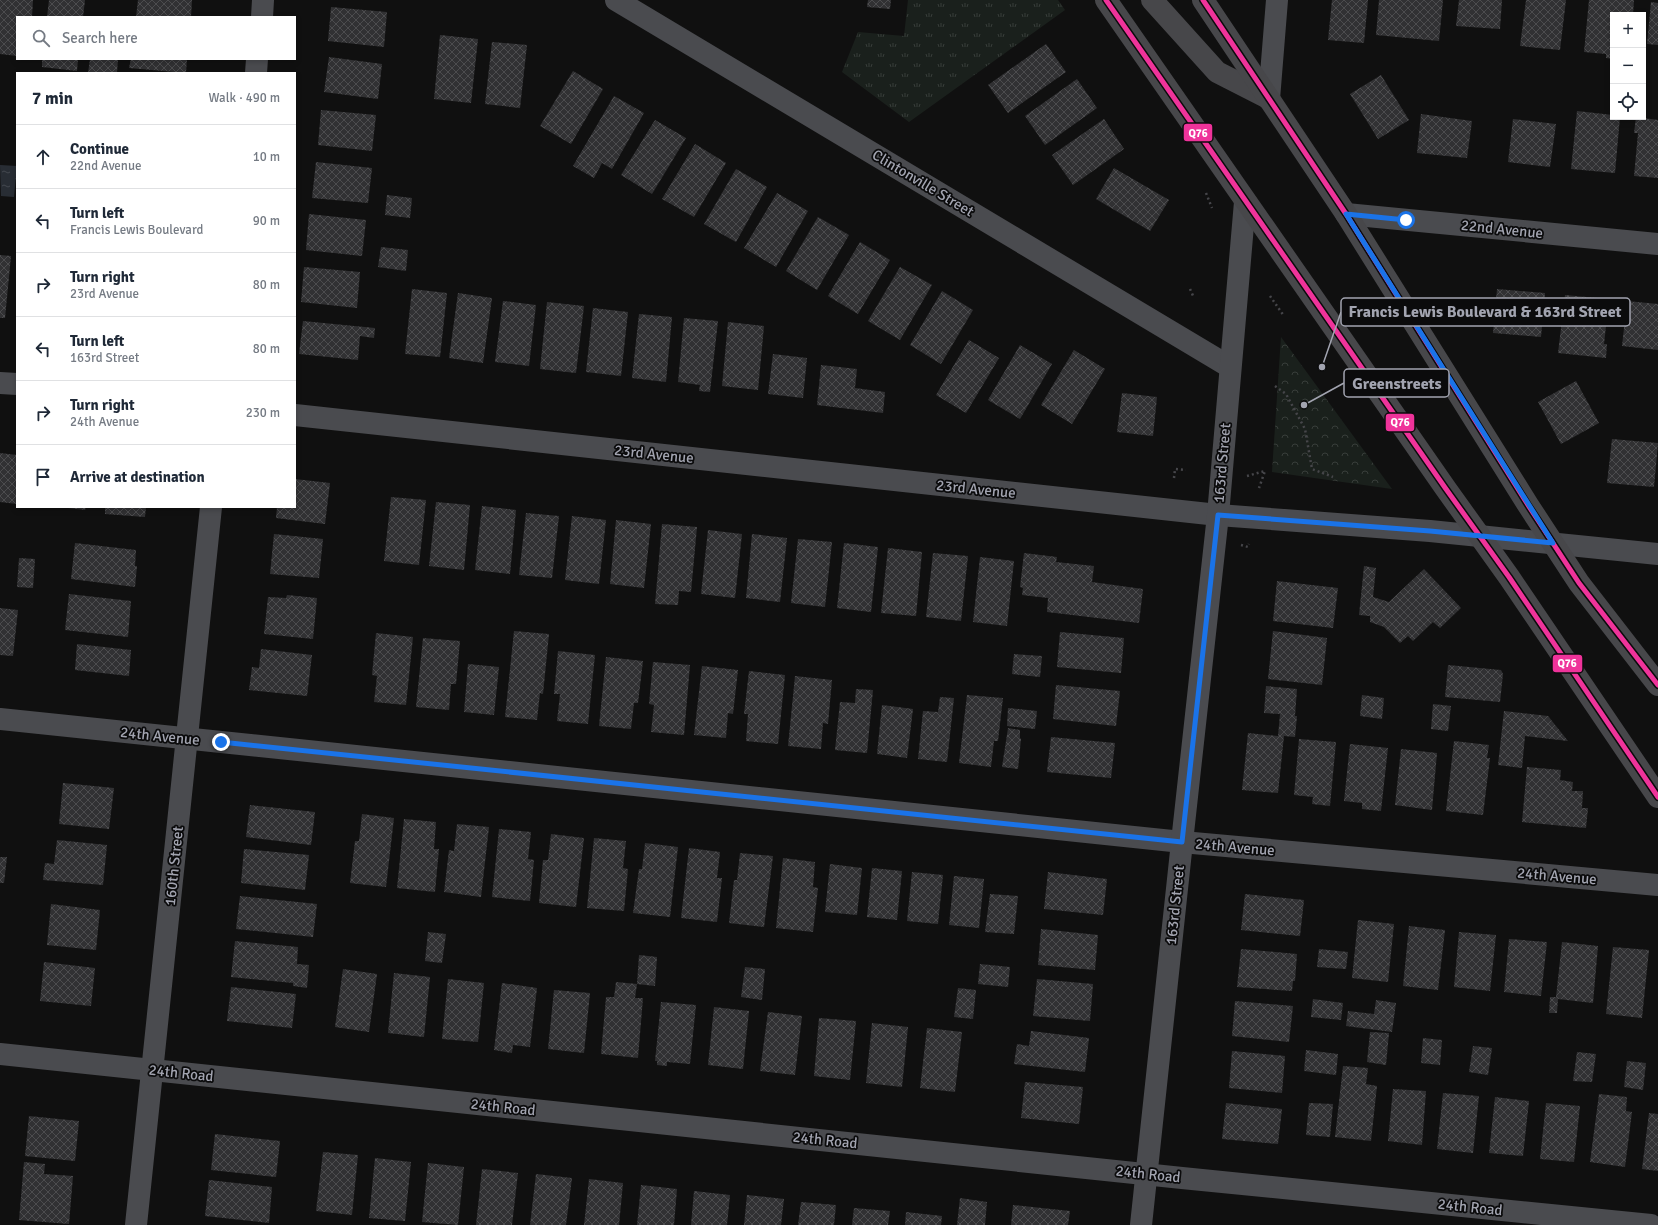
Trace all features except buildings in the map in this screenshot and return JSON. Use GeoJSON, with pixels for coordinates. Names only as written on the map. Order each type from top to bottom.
{"type":"FeatureCollection","features":[{"type":"Feature","properties":{"kind":"main road"},"geometry":{"type":"LineString","coordinates":[[1106,0],[1245,202],[1480,536],[1510,576],[1658,797]]}},
{"type":"Feature","properties":{"kind":"main road"},"geometry":{"type":"LineString","coordinates":[[1152,0],[1217,72],[1269,99]]}},
{"type":"Feature","properties":{"kind":"main road"},"geometry":{"type":"LineString","coordinates":[[1203,0],[1346,214],[1579,583],[1658,685]]}},
{"type":"Feature","properties":{"kind":"street"},"geometry":{"type":"LineString","coordinates":[[262,16],[263,0]]}},
{"type":"Feature","properties":{"kind":"street","name":"Clintonville Street"},"geometry":{"type":"LineString","coordinates":[[616,0],[1230,367]]}},
{"type":"Feature","properties":{"kind":"street"},"geometry":{"type":"LineString","coordinates":[[1269,99],[1277,0]]}},
{"type":"Feature","properties":{"kind":"street"},"geometry":{"type":"LineString","coordinates":[[256,72],[257,60]]}},
{"type":"Feature","properties":{"kind":"street","name":"163rd Street"},"geometry":{"type":"LineString","coordinates":[[1142,1225],[1218,515],[1245,202]]}},
{"type":"Feature","properties":{"kind":"street","name":"22nd Avenue"},"geometry":{"type":"LineString","coordinates":[[1346,214],[1658,244]]}},
{"type":"Feature","properties":{"kind":"street"},"geometry":{"type":"LineString","coordinates":[[0,383],[16,384]]}},
{"type":"Feature","properties":{"kind":"street","name":"23rd Avenue"},"geometry":{"type":"LineString","coordinates":[[296,415],[1218,515],[1430,531],[1658,554]]}},
{"type":"Feature","properties":{"kind":"street","name":"160th Street"},"geometry":{"type":"LineString","coordinates":[[136,1225],[211,508]]}},
{"type":"Feature","properties":{"kind":"street","name":"24th Avenue"},"geometry":{"type":"LineString","coordinates":[[0,719],[1182,842],[1658,885]]}},
{"type":"Feature","properties":{"kind":"street","name":"24th Road"},"geometry":{"type":"LineString","coordinates":[[0,1054],[1651,1225]]}},
{"type":"Feature","properties":{"kind":"path"},"geometry":{"type":"LineString","coordinates":[[1206,193],[1212,208]]}},
{"type":"Feature","properties":{"kind":"path"},"geometry":{"type":"LineString","coordinates":[[1190,289],[1194,298]]}},
{"type":"Feature","properties":{"kind":"path"},"geometry":{"type":"LineString","coordinates":[[1270,296],[1284,316]]}},
{"type":"Feature","properties":{"kind":"path"},"geometry":{"type":"LineString","coordinates":[[1275,386],[1286,394],[1305,429],[1312,469],[1333,477]]}},
{"type":"Feature","properties":{"kind":"path"},"geometry":{"type":"LineString","coordinates":[[1174,478],[1175,469],[1186,470]]}},
{"type":"Feature","properties":{"kind":"path"},"geometry":{"type":"LineString","coordinates":[[1247,476],[1265,471],[1259,488]]}},
{"type":"Feature","properties":{"kind":"green space"},"geometry":{"type":"Polygon","coordinates":[[[908,0],[1058,0],[1065,10],[909,122],[842,72],[858,32],[904,36],[908,0]]]}},
{"type":"Feature","properties":{"kind":"green space"},"geometry":{"type":"Polygon","coordinates":[[[1281,337],[1392,489],[1272,472],[1281,337]]]}},
{"type":"Feature","properties":{"kind":"water"},"geometry":{"type":"Polygon","coordinates":[[[0,165],[16,166],[14,197],[1,196],[0,165]]]}},
{"type":"Feature","properties":{"kind":"transit line","name":"Q76"},"geometry":{"type":"LineString","coordinates":[[1106,0],[1446,489],[1509,577],[1658,797]]}},
{"type":"Feature","properties":{"kind":"transit line","name":"Q76"},"geometry":{"type":"LineString","coordinates":[[1203,0],[1346,214],[1528,505],[1579,583],[1658,685]]}},
{"type":"Feature","properties":{"kind":"place","name":"Francis Lewis Boulevard & 163rd Street"},"geometry":{"type":"Point","coordinates":[1322,367]}},
{"type":"Feature","properties":{"kind":"place","name":"Greenstreets"},"geometry":{"type":"Point","coordinates":[1304,405]}},
{"type":"Feature","properties":{"kind":"route"},"geometry":{"type":"LineString","coordinates":[[221,742],[1182,842],[1218,515],[1430,531],[1553,543],[1346,214],[1406,220]]}}]}
